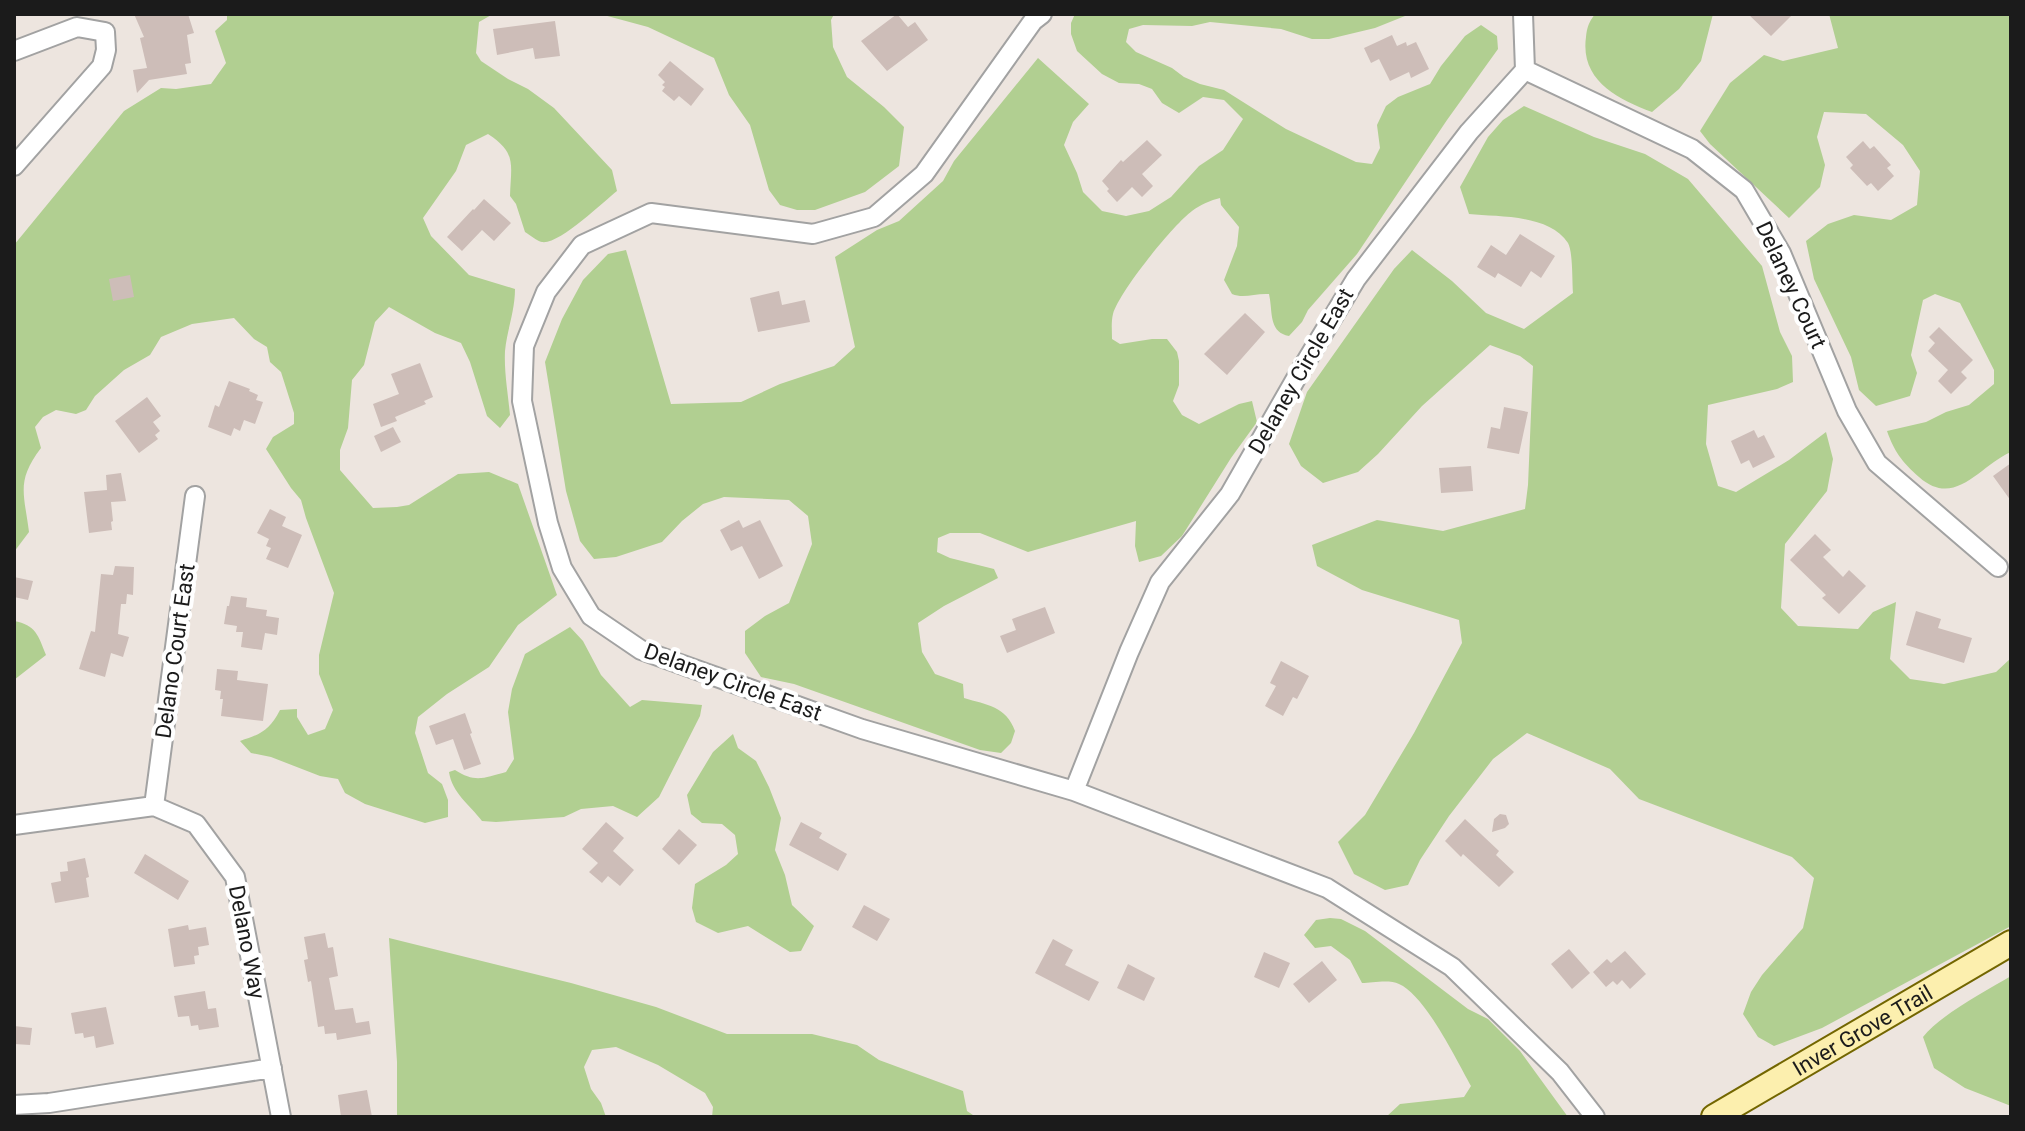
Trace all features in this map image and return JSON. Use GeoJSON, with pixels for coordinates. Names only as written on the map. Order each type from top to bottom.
{"type":"FeatureCollection","features":[{"type":"Feature","properties":{"kind":"street","name":"Delaney Circle East"},"geometry":{"type":"LineString","coordinates":[[1042,14],[1033,21],[924,174],[874,217],[813,234],[651,213],[582,245],[546,292],[524,346],[522,401],[548,523],[562,568],[591,616],[641,650],[862,729],[1074,791],[1327,888],[1452,967],[1560,1072],[1595,1117]]}},
{"type":"Feature","properties":{"kind":"street"},"geometry":{"type":"LineString","coordinates":[[1523,14],[1525,70]]}},
{"type":"Feature","properties":{"kind":"street"},"geometry":{"type":"LineString","coordinates":[[14,51],[77,27],[105,32],[106,50],[102,66],[14,166]]}},
{"type":"Feature","properties":{"kind":"street","name":"Delaney Circle East"},"geometry":{"type":"LineString","coordinates":[[1074,791],[1160,582],[1230,494],[1356,279],[1469,132],[1525,70]]}},
{"type":"Feature","properties":{"kind":"street","name":"Delaney Court"},"geometry":{"type":"LineString","coordinates":[[1525,70],[1692,149],[1744,190],[1781,253],[1847,411],[1877,463],[1998,567]]}},
{"type":"Feature","properties":{"kind":"street","name":"Delano Court East"},"geometry":{"type":"LineString","coordinates":[[154,806],[195,496]]}},
{"type":"Feature","properties":{"kind":"street"},"geometry":{"type":"LineString","coordinates":[[14,825],[154,806]]}},
{"type":"Feature","properties":{"kind":"street","name":"Delano Way"},"geometry":{"type":"LineString","coordinates":[[154,806],[196,824],[235,877],[281,1117]]}},
{"type":"Feature","properties":{"kind":"street","name":"Inver Grove Trail"},"geometry":{"type":"LineString","coordinates":[[1714,1117],[2011,943]]}},
{"type":"Feature","properties":{"kind":"street"},"geometry":{"type":"LineString","coordinates":[[14,1105],[49,1103],[272,1068]]}},
{"type":"Feature","properties":{"kind":"green space"},"geometry":{"type":"Polygon","coordinates":[[[227,14],[493,14],[479,22],[476,53],[481,61],[554,108],[612,170],[617,191],[570,230],[542,242],[525,232],[516,204],[510,196],[508,154],[488,134],[466,145],[456,171],[423,218],[431,236],[469,275],[515,289],[505,351],[510,415],[500,428],[487,416],[461,343],[435,333],[389,307],[375,322],[364,365],[352,380],[348,428],[340,450],[340,470],[373,508],[409,505],[458,474],[489,472],[518,484],[557,595],[518,625],[489,667],[418,717],[415,733],[428,773],[442,784],[448,800],[448,817],[425,823],[365,804],[345,793],[338,779],[251,753],[240,741],[264,731],[280,710],[297,709],[297,717],[308,735],[325,729],[333,710],[319,674],[319,655],[334,593],[301,500],[266,449],[273,437],[294,424],[294,413],[281,372],[270,362],[267,347],[254,339],[234,318],[192,324],[161,337],[150,355],[124,370],[95,396],[86,410],[76,414],[56,410],[43,417],[35,427],[41,448],[25,479],[29,532],[14,552],[14,245],[124,111],[161,88],[211,84],[226,63],[215,31],[227,20],[227,14]]]}},
{"type":"Feature","properties":{"kind":"green space"},"geometry":{"type":"Polygon","coordinates":[[[600,14],[834,14],[831,20],[833,47],[847,77],[904,127],[899,166],[865,192],[815,210],[797,210],[780,205],[769,190],[750,125],[729,95],[714,58],[648,27],[600,14]]]}},
{"type":"Feature","properties":{"kind":"green space"},"geometry":{"type":"Polygon","coordinates":[[[1075,14],[1410,14],[1375,28],[1329,39],[1312,39],[1281,29],[1210,22],[1192,26],[1143,25],[1129,29],[1126,42],[1136,52],[1200,84],[1224,90],[1286,129],[1356,162],[1372,164],[1380,148],[1377,125],[1386,106],[1398,97],[1430,84],[1465,36],[1481,25],[1497,36],[1498,49],[1357,254],[1289,336],[1282,334],[1274,325],[1269,294],[1232,294],[1224,280],[1237,246],[1239,227],[1221,205],[1220,198],[1198,207],[1183,219],[1125,291],[1113,314],[1112,339],[1120,344],[1167,339],[1177,352],[1179,361],[1179,385],[1173,401],[1182,415],[1199,424],[1239,404],[1252,401],[1257,422],[1182,536],[1161,556],[1139,562],[1135,546],[1136,521],[1028,552],[980,533],[950,533],[938,538],[937,552],[994,569],[998,578],[918,623],[922,652],[935,674],[963,684],[964,698],[995,708],[1006,716],[1015,731],[1011,743],[1001,753],[980,750],[794,684],[761,677],[745,653],[745,631],[789,603],[812,544],[808,516],[789,500],[724,497],[703,504],[662,542],[616,557],[594,559],[580,541],[566,491],[545,362],[562,319],[583,280],[608,254],[626,250],[671,404],[741,402],[780,384],[834,366],[855,347],[835,257],[877,230],[899,221],[943,181],[954,161],[1038,58],[1089,104],[1073,122],[1064,145],[1083,192],[1102,211],[1126,216],[1149,211],[1171,197],[1199,166],[1223,150],[1243,119],[1224,100],[1203,97],[1179,113],[1162,103],[1152,89],[1139,84],[1119,83],[1102,74],[1077,51],[1071,34],[1075,14]]]}},
{"type":"Feature","properties":{"kind":"green space"},"geometry":{"type":"Polygon","coordinates":[[[1595,14],[1713,14],[1701,61],[1679,89],[1652,112],[1614,94],[1595,76],[1586,52],[1587,30],[1595,14]]]}},
{"type":"Feature","properties":{"kind":"green space"},"geometry":{"type":"Polygon","coordinates":[[[1829,14],[2011,14],[2011,452],[1955,487],[1944,489],[1932,486],[1919,477],[1899,456],[1887,431],[1926,422],[1969,405],[1994,384],[1994,370],[1960,303],[1935,294],[1923,300],[1911,355],[1917,373],[1910,396],[1876,406],[1859,390],[1851,357],[1814,279],[1806,241],[1828,224],[1854,215],[1891,220],[1917,205],[1920,171],[1903,145],[1866,114],[1824,112],[1817,137],[1825,165],[1820,187],[1789,218],[1700,131],[1730,83],[1764,55],[1783,61],[1838,48],[1829,14]]]}},
{"type":"Feature","properties":{"kind":"green space"},"geometry":{"type":"Polygon","coordinates":[[[1524,106],[1594,137],[1645,154],[1688,179],[1762,266],[1780,332],[1792,356],[1793,382],[1777,389],[1708,405],[1706,444],[1718,486],[1736,492],[1789,460],[1826,432],[1833,459],[1827,491],[1785,544],[1781,608],[1798,626],[1858,629],[1873,612],[1896,602],[1890,659],[1910,679],[1944,684],[1996,672],[2011,658],[2011,926],[1822,1028],[1774,1046],[1758,1037],[1743,1014],[1751,992],[1762,975],[1803,928],[1814,878],[1792,857],[1639,799],[1610,769],[1527,733],[1493,759],[1449,816],[1420,860],[1408,885],[1385,890],[1354,874],[1338,842],[1365,815],[1414,733],[1462,643],[1459,620],[1362,590],[1317,566],[1312,545],[1377,520],[1443,531],[1525,509],[1533,366],[1520,356],[1490,345],[1422,406],[1358,472],[1323,483],[1301,466],[1289,444],[1307,392],[1394,269],[1412,250],[1486,313],[1524,329],[1573,293],[1570,247],[1560,234],[1523,219],[1469,214],[1460,187],[1488,137],[1503,120],[1524,106]]]}},
{"type":"Feature","properties":{"kind":"green space"},"geometry":{"type":"Polygon","coordinates":[[[14,621],[27,625],[35,632],[46,655],[14,680],[14,621]]]}},
{"type":"Feature","properties":{"kind":"green space"},"geometry":{"type":"Polygon","coordinates":[[[570,627],[583,641],[601,675],[630,707],[642,700],[702,705],[700,716],[659,797],[637,817],[613,806],[581,809],[564,817],[482,821],[458,793],[449,772],[455,770],[468,777],[480,778],[506,772],[514,759],[508,712],[512,689],[525,654],[570,627]]]}},
{"type":"Feature","properties":{"kind":"green space"},"geometry":{"type":"Polygon","coordinates":[[[733,734],[738,748],[756,761],[781,818],[775,850],[792,905],[814,926],[801,951],[790,952],[748,926],[718,933],[696,922],[692,908],[695,884],[738,854],[735,835],[722,824],[702,823],[691,814],[687,795],[713,752],[733,734]]]}},
{"type":"Feature","properties":{"kind":"green space"},"geometry":{"type":"Polygon","coordinates":[[[1341,919],[1365,931],[1468,1009],[1488,1019],[1520,1051],[1568,1117],[1386,1117],[1400,1104],[1464,1097],[1471,1086],[1440,1030],[1409,991],[1390,982],[1362,983],[1350,960],[1331,946],[1315,948],[1304,935],[1316,920],[1341,919]]]}},
{"type":"Feature","properties":{"kind":"green space"},"geometry":{"type":"Polygon","coordinates":[[[389,938],[656,1007],[727,1034],[812,1034],[857,1045],[879,1060],[963,1091],[967,1111],[976,1117],[712,1117],[713,1107],[705,1093],[658,1065],[616,1047],[592,1050],[584,1067],[591,1089],[606,1117],[397,1117],[397,1062],[389,938]]]}},
{"type":"Feature","properties":{"kind":"green space"},"geometry":{"type":"Polygon","coordinates":[[[2011,976],[2011,1106],[1965,1088],[1934,1068],[1923,1037],[1952,1012],[2011,976]]]}},
{"type":"Feature","properties":{"kind":"building"},"geometry":{"type":"Polygon","coordinates":[[[134,14],[188,14],[194,33],[187,35],[191,63],[185,64],[187,74],[149,80],[137,93],[133,70],[147,68],[140,38],[144,37],[134,14]]]}},
{"type":"Feature","properties":{"kind":"building"},"geometry":{"type":"Polygon","coordinates":[[[897,14],[908,27],[915,22],[928,40],[887,71],[861,41],[897,14]]]}},
{"type":"Feature","properties":{"kind":"building"},"geometry":{"type":"Polygon","coordinates":[[[1748,14],[1793,14],[1771,36],[1748,14]]]}},
{"type":"Feature","properties":{"kind":"building"},"geometry":{"type":"Polygon","coordinates":[[[555,21],[560,56],[535,59],[533,48],[497,55],[493,29],[555,21]]]}},
{"type":"Feature","properties":{"kind":"building"},"geometry":{"type":"Polygon","coordinates":[[[1392,35],[1397,46],[1416,42],[1429,69],[1411,78],[1409,72],[1390,81],[1379,59],[1371,63],[1364,48],[1392,35]]]}},
{"type":"Feature","properties":{"kind":"building"},"geometry":{"type":"Polygon","coordinates":[[[670,61],[704,89],[691,106],[679,96],[674,101],[662,91],[665,82],[658,75],[670,61]]]}},
{"type":"Feature","properties":{"kind":"building"},"geometry":{"type":"Polygon","coordinates":[[[1147,140],[1162,155],[1142,174],[1153,186],[1142,197],[1132,187],[1117,202],[1102,181],[1121,160],[1123,162],[1147,140]]]}},
{"type":"Feature","properties":{"kind":"building"},"geometry":{"type":"Polygon","coordinates":[[[1863,141],[1870,149],[1874,146],[1891,165],[1887,168],[1894,176],[1878,191],[1871,183],[1867,186],[1850,168],[1853,165],[1846,157],[1863,141]]]}},
{"type":"Feature","properties":{"kind":"building"},"geometry":{"type":"Polygon","coordinates":[[[484,199],[511,223],[494,241],[482,230],[462,251],[447,237],[484,199]]]}},
{"type":"Feature","properties":{"kind":"building"},"geometry":{"type":"Polygon","coordinates":[[[1520,234],[1555,256],[1541,278],[1531,271],[1521,287],[1498,273],[1495,278],[1477,267],[1491,245],[1506,255],[1520,234]]]}},
{"type":"Feature","properties":{"kind":"building"},"geometry":{"type":"Polygon","coordinates":[[[130,275],[134,297],[113,301],[109,279],[130,275]]]}},
{"type":"Feature","properties":{"kind":"building"},"geometry":{"type":"Polygon","coordinates":[[[779,291],[782,305],[805,300],[810,322],[758,332],[750,298],[779,291]]]}},
{"type":"Feature","properties":{"kind":"building"},"geometry":{"type":"Polygon","coordinates":[[[1245,313],[1265,332],[1227,375],[1204,354],[1245,313]]]}},
{"type":"Feature","properties":{"kind":"building"},"geometry":{"type":"Polygon","coordinates":[[[1939,327],[1973,360],[1961,372],[1967,378],[1951,394],[1938,381],[1948,370],[1928,351],[1935,343],[1929,337],[1939,327]]]}},
{"type":"Feature","properties":{"kind":"building"},"geometry":{"type":"Polygon","coordinates":[[[420,363],[433,397],[424,401],[426,404],[395,417],[397,421],[381,427],[373,404],[399,394],[391,374],[420,363]]]}},
{"type":"Feature","properties":{"kind":"building"},"geometry":{"type":"Polygon","coordinates":[[[229,381],[250,389],[258,395],[256,400],[263,402],[255,424],[244,420],[240,431],[234,428],[231,436],[208,427],[215,405],[219,407],[229,381]]]}},
{"type":"Feature","properties":{"kind":"building"},"geometry":{"type":"Polygon","coordinates":[[[147,397],[161,416],[153,422],[160,431],[155,435],[158,439],[139,453],[115,421],[147,397]]]}},
{"type":"Feature","properties":{"kind":"building"},"geometry":{"type":"Polygon","coordinates":[[[1504,407],[1528,412],[1519,454],[1487,448],[1491,427],[1500,429],[1504,407]]]}},
{"type":"Feature","properties":{"kind":"building"},"geometry":{"type":"Polygon","coordinates":[[[393,427],[401,442],[381,452],[374,436],[393,427]]]}},
{"type":"Feature","properties":{"kind":"building"},"geometry":{"type":"Polygon","coordinates":[[[1754,430],[1758,438],[1764,435],[1775,457],[1753,468],[1749,460],[1741,464],[1731,441],[1754,430]]]}},
{"type":"Feature","properties":{"kind":"building"},"geometry":{"type":"Polygon","coordinates":[[[2011,463],[2011,501],[1993,476],[2011,463]]]}},
{"type":"Feature","properties":{"kind":"building"},"geometry":{"type":"Polygon","coordinates":[[[1471,466],[1473,491],[1441,493],[1439,468],[1471,466]]]}},
{"type":"Feature","properties":{"kind":"building"},"geometry":{"type":"Polygon","coordinates":[[[121,473],[126,501],[111,502],[112,530],[89,533],[84,492],[107,490],[106,475],[121,473]]]}},
{"type":"Feature","properties":{"kind":"building"},"geometry":{"type":"Polygon","coordinates":[[[270,509],[286,517],[282,526],[302,535],[288,568],[266,559],[271,548],[266,546],[269,539],[257,533],[270,509]]]}},
{"type":"Feature","properties":{"kind":"building"},"geometry":{"type":"Polygon","coordinates":[[[739,520],[743,528],[760,520],[783,566],[759,579],[742,546],[731,551],[720,530],[739,520]]]}},
{"type":"Feature","properties":{"kind":"building"},"geometry":{"type":"Polygon","coordinates":[[[1815,534],[1831,550],[1823,557],[1843,577],[1849,570],[1866,586],[1839,614],[1822,598],[1826,595],[1790,560],[1815,534]]]}},
{"type":"Feature","properties":{"kind":"building"},"geometry":{"type":"Polygon","coordinates":[[[115,566],[134,567],[133,595],[127,594],[126,604],[121,604],[118,634],[129,637],[123,657],[111,653],[105,677],[79,669],[91,631],[95,632],[101,574],[113,575],[115,566]]]}},
{"type":"Feature","properties":{"kind":"building"},"geometry":{"type":"Polygon","coordinates":[[[14,577],[33,581],[28,600],[14,597],[14,577]]]}},
{"type":"Feature","properties":{"kind":"building"},"geometry":{"type":"Polygon","coordinates":[[[231,596],[247,598],[246,607],[267,610],[266,616],[279,618],[277,635],[265,633],[262,650],[241,647],[243,632],[236,632],[237,626],[224,624],[231,596]]]}},
{"type":"Feature","properties":{"kind":"building"},"geometry":{"type":"Polygon","coordinates":[[[1045,607],[1055,633],[1007,653],[1000,636],[1016,630],[1012,619],[1045,607]]]}},
{"type":"Feature","properties":{"kind":"building"},"geometry":{"type":"Polygon","coordinates":[[[1916,611],[1941,619],[1938,628],[1972,638],[1964,663],[1906,645],[1916,611]]]}},
{"type":"Feature","properties":{"kind":"building"},"geometry":{"type":"Polygon","coordinates":[[[1281,661],[1309,676],[1297,699],[1293,697],[1283,716],[1265,706],[1276,686],[1270,683],[1281,661]]]}},
{"type":"Feature","properties":{"kind":"building"},"geometry":{"type":"Polygon","coordinates":[[[217,669],[238,671],[237,680],[268,684],[263,721],[221,716],[223,699],[220,699],[221,691],[215,690],[217,669]]]}},
{"type":"Feature","properties":{"kind":"building"},"geometry":{"type":"Polygon","coordinates":[[[465,713],[481,764],[464,770],[453,739],[436,745],[429,726],[465,713]]]}},
{"type":"Feature","properties":{"kind":"building"},"geometry":{"type":"Polygon","coordinates":[[[1500,814],[1506,815],[1509,824],[1492,832],[1494,819],[1500,814]]]}},
{"type":"Feature","properties":{"kind":"building"},"geometry":{"type":"Polygon","coordinates":[[[1465,819],[1499,851],[1496,855],[1514,872],[1499,887],[1445,841],[1465,819]]]}},
{"type":"Feature","properties":{"kind":"building"},"geometry":{"type":"Polygon","coordinates":[[[606,822],[624,838],[613,851],[634,870],[620,886],[608,876],[602,883],[589,872],[598,863],[582,849],[606,822]]]}},
{"type":"Feature","properties":{"kind":"building"},"geometry":{"type":"Polygon","coordinates":[[[801,822],[822,833],[819,838],[847,854],[838,871],[789,845],[801,822]]]}},
{"type":"Feature","properties":{"kind":"building"},"geometry":{"type":"Polygon","coordinates":[[[679,829],[697,845],[679,865],[662,849],[679,829]]]}},
{"type":"Feature","properties":{"kind":"building"},"geometry":{"type":"Polygon","coordinates":[[[145,854],[189,881],[178,900],[134,873],[145,854]]]}},
{"type":"Feature","properties":{"kind":"building"},"geometry":{"type":"Polygon","coordinates":[[[85,858],[89,897],[55,903],[51,883],[61,881],[60,872],[68,871],[67,862],[85,858]]]}},
{"type":"Feature","properties":{"kind":"building"},"geometry":{"type":"Polygon","coordinates":[[[864,905],[890,919],[877,941],[852,927],[864,905]]]}},
{"type":"Feature","properties":{"kind":"building"},"geometry":{"type":"Polygon","coordinates":[[[188,925],[189,930],[206,927],[209,945],[198,947],[195,964],[174,967],[168,929],[188,925]]]}},
{"type":"Feature","properties":{"kind":"building"},"geometry":{"type":"Polygon","coordinates":[[[325,933],[328,948],[333,947],[338,976],[329,978],[335,1010],[353,1008],[356,1023],[369,1021],[371,1034],[337,1040],[336,1033],[325,1034],[324,1026],[318,1027],[311,981],[308,982],[304,960],[308,959],[304,937],[325,933]]]}},
{"type":"Feature","properties":{"kind":"building"},"geometry":{"type":"Polygon","coordinates":[[[1053,939],[1073,950],[1065,965],[1099,982],[1089,1001],[1035,973],[1053,939]]]}},
{"type":"Feature","properties":{"kind":"building"},"geometry":{"type":"Polygon","coordinates":[[[1569,949],[1590,973],[1572,989],[1551,964],[1569,949]]]}},
{"type":"Feature","properties":{"kind":"building"},"geometry":{"type":"Polygon","coordinates":[[[1625,951],[1646,974],[1630,989],[1622,980],[1617,985],[1613,981],[1606,987],[1593,972],[1607,959],[1611,963],[1625,951]]]}},
{"type":"Feature","properties":{"kind":"building"},"geometry":{"type":"Polygon","coordinates":[[[1264,952],[1290,963],[1279,988],[1254,977],[1264,952]]]}},
{"type":"Feature","properties":{"kind":"building"},"geometry":{"type":"Polygon","coordinates":[[[1322,961],[1337,980],[1309,1003],[1293,984],[1322,961]]]}},
{"type":"Feature","properties":{"kind":"building"},"geometry":{"type":"Polygon","coordinates":[[[1128,964],[1155,978],[1144,1001],[1117,988],[1128,964]]]}},
{"type":"Feature","properties":{"kind":"building"},"geometry":{"type":"Polygon","coordinates":[[[205,991],[208,1009],[216,1008],[219,1027],[199,1030],[198,1025],[191,1026],[189,1016],[178,1017],[174,996],[205,991]]]}},
{"type":"Feature","properties":{"kind":"building"},"geometry":{"type":"Polygon","coordinates":[[[106,1007],[114,1044],[96,1048],[94,1036],[84,1038],[83,1033],[75,1034],[71,1013],[106,1007]]]}},
{"type":"Feature","properties":{"kind":"building"},"geometry":{"type":"Polygon","coordinates":[[[14,1026],[32,1028],[30,1045],[14,1044],[14,1026]]]}},
{"type":"Feature","properties":{"kind":"building"},"geometry":{"type":"Polygon","coordinates":[[[367,1090],[372,1117],[341,1117],[338,1095],[367,1090]]]}}]}
